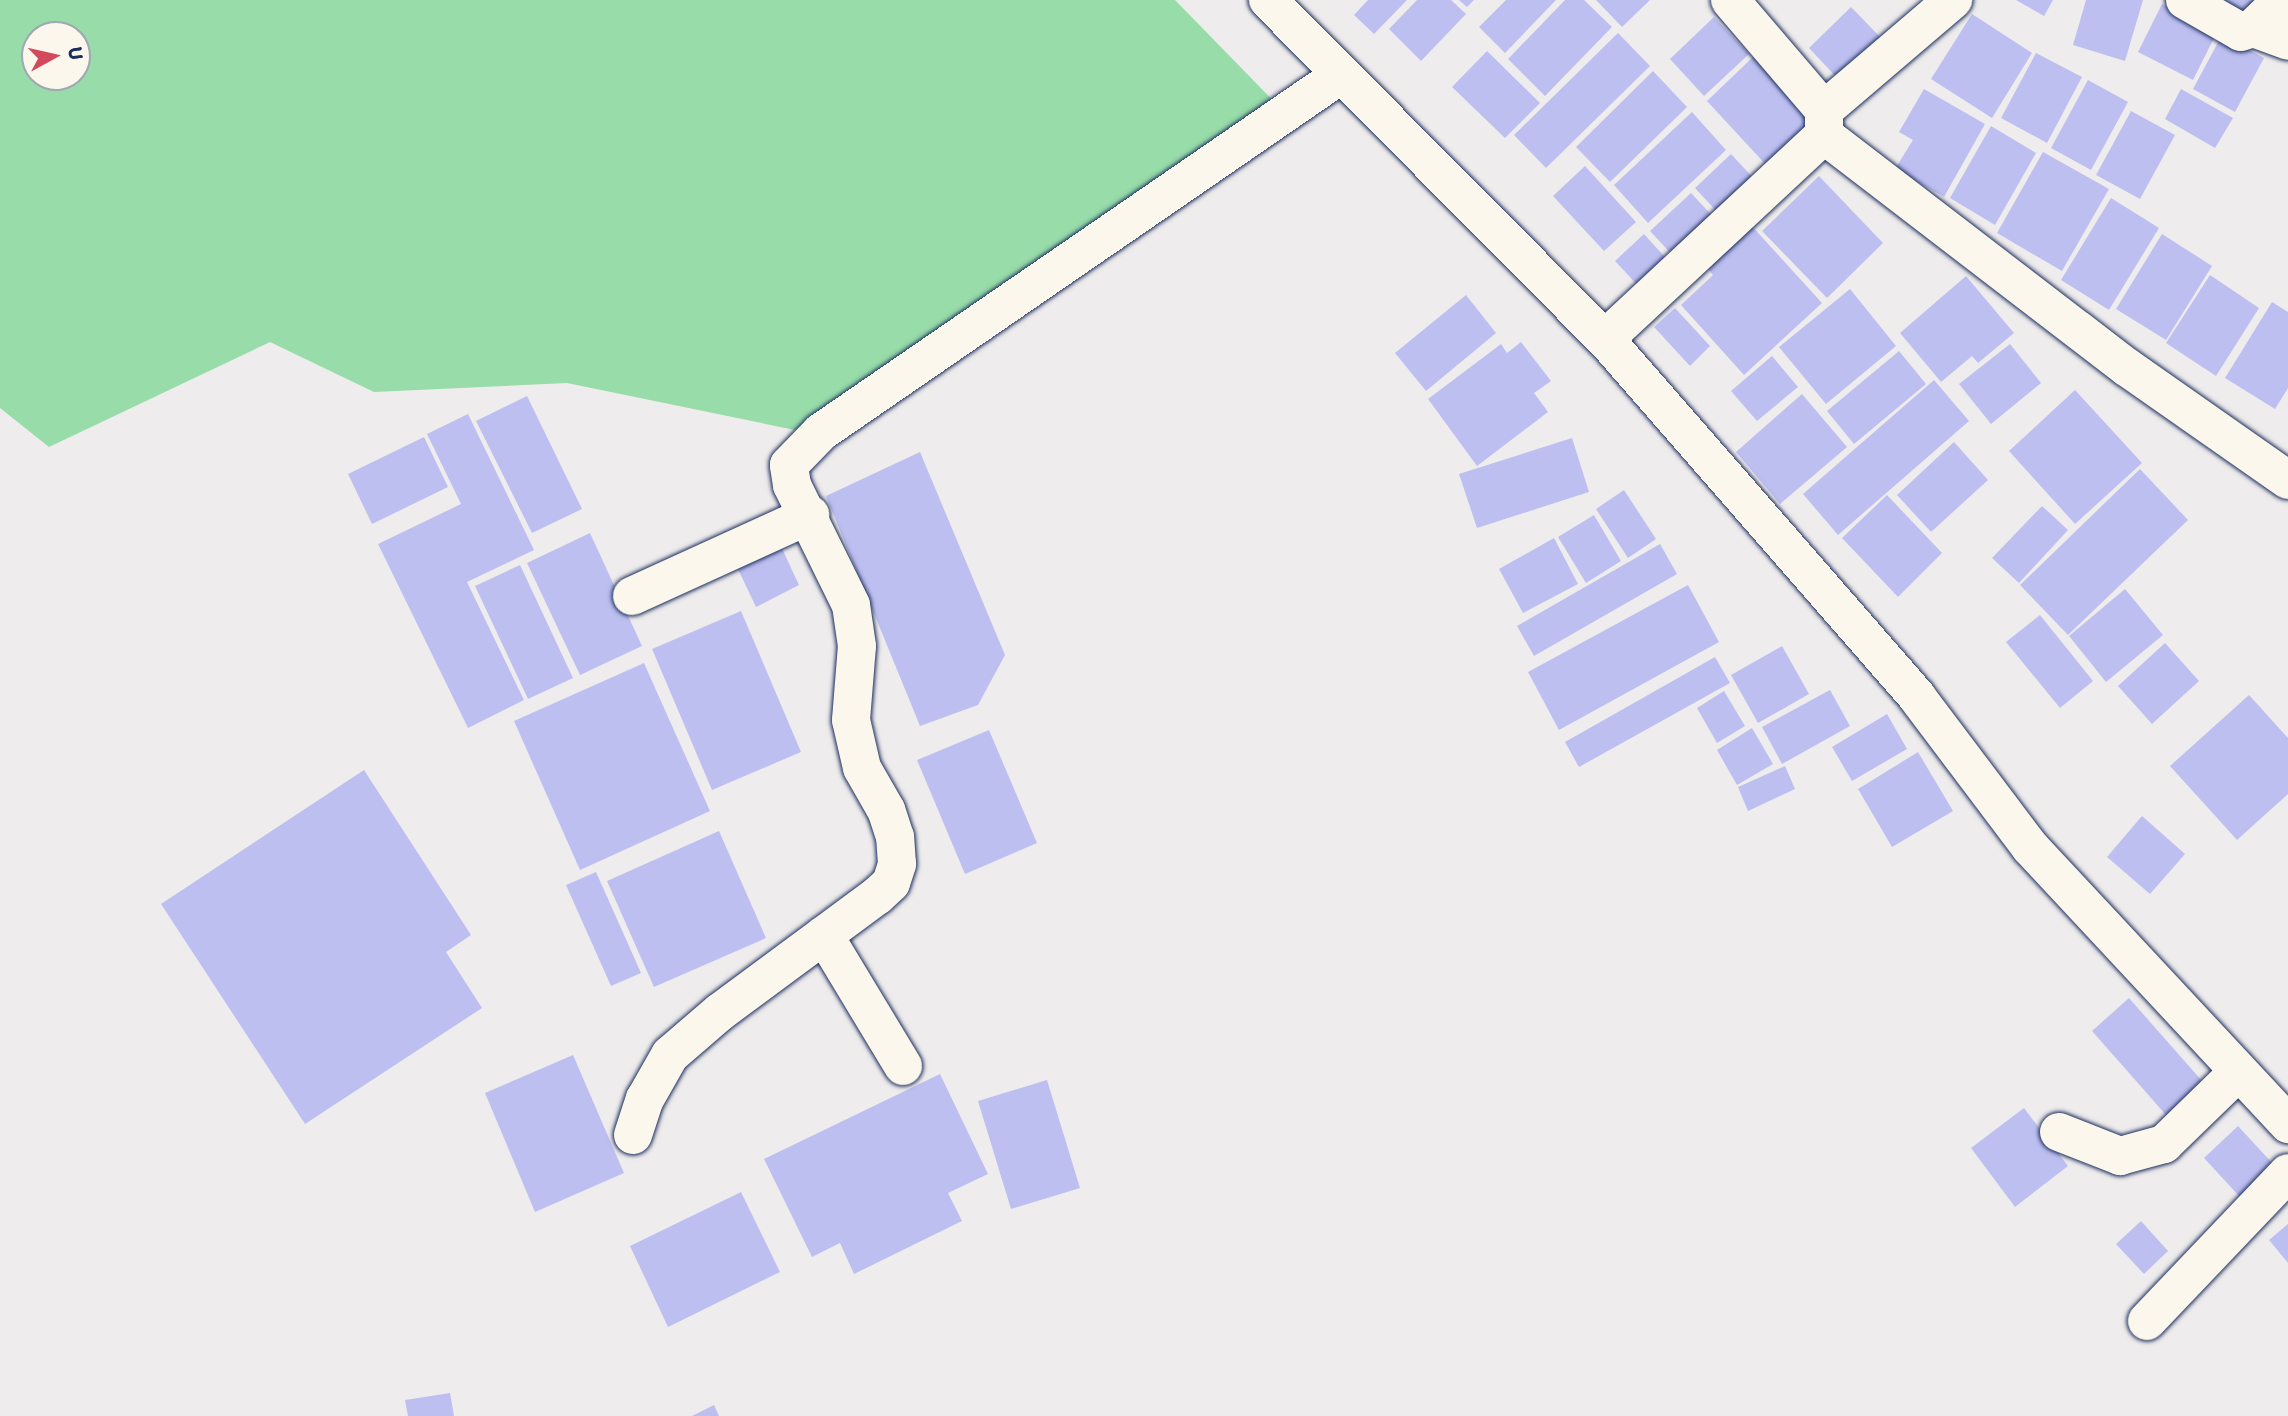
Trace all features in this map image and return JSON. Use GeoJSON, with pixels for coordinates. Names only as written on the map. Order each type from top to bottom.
{"type":"FeatureCollection","features":[{"type":"Feature","properties":{"kind":"street"},"geometry":{"type":"LineString","coordinates":[[1268,0],[1339,76],[1605,340],[1917,697],[2030,847],[2236,1073],[2288,1124]]}},
{"type":"Feature","properties":{"kind":"street"},"geometry":{"type":"LineString","coordinates":[[1730,0],[1824,122],[2128,368],[2288,480]]}},
{"type":"Feature","properties":{"kind":"street"},"geometry":{"type":"LineString","coordinates":[[1605,340],[1824,122],[1952,0]]}},
{"type":"Feature","properties":{"kind":"street"},"geometry":{"type":"LineString","coordinates":[[2185,0],[2236,32],[2271,34],[2282,0]]}},
{"type":"Feature","properties":{"kind":"street"},"geometry":{"type":"LineString","coordinates":[[633,1135],[645,1099],[670,1055],[884,890],[897,864],[892,828],[862,768],[851,720],[857,646],[851,605],[810,514],[792,485],[789,465],[821,432],[1339,76]]}},
{"type":"Feature","properties":{"kind":"street"},"geometry":{"type":"LineString","coordinates":[[632,596],[810,514]]}},
{"type":"Feature","properties":{"kind":"street"},"geometry":{"type":"LineString","coordinates":[[824,935],[902,1066]]}},
{"type":"Feature","properties":{"kind":"street"},"geometry":{"type":"LineString","coordinates":[[2059,1132],[2120,1156],[2164,1144],[2236,1073]]}},
{"type":"Feature","properties":{"kind":"street"},"geometry":{"type":"LineString","coordinates":[[2147,1321],[2288,1173]]}},
{"type":"Feature","properties":{"kind":"green space"},"geometry":{"type":"Polygon","coordinates":[[[0,0],[1175,0],[1287,115],[795,430],[567,383],[374,392],[270,342],[49,447],[0,408],[0,0]]]}},
{"type":"Feature","properties":{"kind":"building"},"geometry":{"type":"Polygon","coordinates":[[[1368,0],[1407,0],[1374,34],[1354,15],[1368,0]]]}},
{"type":"Feature","properties":{"kind":"building"},"geometry":{"type":"Polygon","coordinates":[[[1417,0],[1451,0],[1466,14],[1421,61],[1389,29],[1417,0]]]}},
{"type":"Feature","properties":{"kind":"building"},"geometry":{"type":"Polygon","coordinates":[[[1459,0],[1474,0],[1467,7],[1459,0]]]}},
{"type":"Feature","properties":{"kind":"building"},"geometry":{"type":"Polygon","coordinates":[[[1506,0],[1556,0],[1505,53],[1479,27],[1506,0]]]}},
{"type":"Feature","properties":{"kind":"building"},"geometry":{"type":"Polygon","coordinates":[[[1565,0],[1584,0],[1612,27],[1545,96],[1508,59],[1565,0]]]}},
{"type":"Feature","properties":{"kind":"building"},"geometry":{"type":"Polygon","coordinates":[[[1596,0],[1650,0],[1622,27],[1596,0]]]}},
{"type":"Feature","properties":{"kind":"building"},"geometry":{"type":"Polygon","coordinates":[[[2016,0],[2053,0],[2044,16],[2016,0]]]}},
{"type":"Feature","properties":{"kind":"building"},"geometry":{"type":"Polygon","coordinates":[[[2086,0],[2143,0],[2125,61],[2073,45],[2086,0]]]}},
{"type":"Feature","properties":{"kind":"building"},"geometry":{"type":"Polygon","coordinates":[[[2210,0],[2262,0],[2238,26],[2210,0]]]}},
{"type":"Feature","properties":{"kind":"building"},"geometry":{"type":"Polygon","coordinates":[[[2162,4],[2217,32],[2193,80],[2138,52],[2162,4]]]}},
{"type":"Feature","properties":{"kind":"building"},"geometry":{"type":"Polygon","coordinates":[[[1851,7],[1882,39],[1840,81],[1809,48],[1851,7]]]}},
{"type":"Feature","properties":{"kind":"building"},"geometry":{"type":"Polygon","coordinates":[[[1972,14],[2032,53],[1992,118],[1931,79],[1972,14]]]}},
{"type":"Feature","properties":{"kind":"building"},"geometry":{"type":"Polygon","coordinates":[[[1714,17],[1749,54],[1704,96],[1670,59],[1714,17]]]}},
{"type":"Feature","properties":{"kind":"building"},"geometry":{"type":"Polygon","coordinates":[[[1618,33],[1650,66],[1546,168],[1514,135],[1618,33]]]}},
{"type":"Feature","properties":{"kind":"building"},"geometry":{"type":"Polygon","coordinates":[[[2222,35],[2264,58],[2235,112],[2193,89],[2222,35]]]}},
{"type":"Feature","properties":{"kind":"building"},"geometry":{"type":"Polygon","coordinates":[[[1487,51],[1540,103],[1505,138],[1452,87],[1487,51]]]}},
{"type":"Feature","properties":{"kind":"building"},"geometry":{"type":"Polygon","coordinates":[[[2036,53],[2082,77],[2047,143],[2001,118],[2036,53]]]}},
{"type":"Feature","properties":{"kind":"building"},"geometry":{"type":"Polygon","coordinates":[[[1753,57],[1814,124],[1768,167],[1707,101],[1753,57]]]}},
{"type":"Feature","properties":{"kind":"building"},"geometry":{"type":"Polygon","coordinates":[[[1653,71],[1687,107],[1610,182],[1576,147],[1653,71]]]}},
{"type":"Feature","properties":{"kind":"building"},"geometry":{"type":"Polygon","coordinates":[[[2088,80],[2128,102],[2091,170],[2051,148],[2088,80]]]}},
{"type":"Feature","properties":{"kind":"building"},"geometry":{"type":"Polygon","coordinates":[[[1924,89],[1985,124],[1944,197],[1895,169],[1913,140],[1899,132],[1924,89]]]}},
{"type":"Feature","properties":{"kind":"building"},"geometry":{"type":"Polygon","coordinates":[[[2181,89],[2233,118],[2215,148],[2165,119],[2181,89]]]}},
{"type":"Feature","properties":{"kind":"building"},"geometry":{"type":"Polygon","coordinates":[[[2131,111],[2175,135],[2140,199],[2096,175],[2131,111]]]}},
{"type":"Feature","properties":{"kind":"building"},"geometry":{"type":"Polygon","coordinates":[[[1692,112],[1726,150],[1648,223],[1614,185],[1692,112]]]}},
{"type":"Feature","properties":{"kind":"building"},"geometry":{"type":"Polygon","coordinates":[[[1991,126],[2036,153],[1995,225],[1950,198],[1991,126]]]}},
{"type":"Feature","properties":{"kind":"building"},"geometry":{"type":"Polygon","coordinates":[[[2043,152],[2109,189],[2062,271],[1997,233],[2043,152]]]}},
{"type":"Feature","properties":{"kind":"building"},"geometry":{"type":"Polygon","coordinates":[[[1731,154],[1757,182],[1721,216],[1695,188],[1731,154]]]}},
{"type":"Feature","properties":{"kind":"building"},"geometry":{"type":"Polygon","coordinates":[[[1585,166],[1636,222],[1604,251],[1553,196],[1585,166]]]}},
{"type":"Feature","properties":{"kind":"building"},"geometry":{"type":"Polygon","coordinates":[[[1819,176],[1883,243],[1827,298],[1762,231],[1819,176]]]}},
{"type":"Feature","properties":{"kind":"building"},"geometry":{"type":"Polygon","coordinates":[[[1691,193],[1719,223],[1678,261],[1650,231],[1691,193]]]}},
{"type":"Feature","properties":{"kind":"building"},"geometry":{"type":"Polygon","coordinates":[[[2111,198],[2159,228],[2109,310],[2061,280],[2111,198]]]}},
{"type":"Feature","properties":{"kind":"building"},"geometry":{"type":"Polygon","coordinates":[[[1750,224],[1822,303],[1744,375],[1681,305],[1713,275],[1705,265],[1750,224]]]}},
{"type":"Feature","properties":{"kind":"building"},"geometry":{"type":"Polygon","coordinates":[[[1644,234],[1673,266],[1644,292],[1615,261],[1644,234]]]}},
{"type":"Feature","properties":{"kind":"building"},"geometry":{"type":"Polygon","coordinates":[[[2162,234],[2212,266],[2166,340],[2116,309],[2162,234]]]}},
{"type":"Feature","properties":{"kind":"building"},"geometry":{"type":"Polygon","coordinates":[[[2210,275],[2259,308],[2216,376],[2166,343],[2210,275]]]}},
{"type":"Feature","properties":{"kind":"building"},"geometry":{"type":"Polygon","coordinates":[[[1966,276],[2014,333],[1978,363],[1972,356],[1941,382],[1900,333],[1966,276]]]}},
{"type":"Feature","properties":{"kind":"building"},"geometry":{"type":"Polygon","coordinates":[[[1850,289],[1896,346],[1826,404],[1779,347],[1850,289]]]}},
{"type":"Feature","properties":{"kind":"building"},"geometry":{"type":"Polygon","coordinates":[[[1466,295],[1496,333],[1426,391],[1395,353],[1466,295]]]}},
{"type":"Feature","properties":{"kind":"building"},"geometry":{"type":"Polygon","coordinates":[[[2272,302],[2288,312],[2288,388],[2275,409],[2225,378],[2272,302]]]}},
{"type":"Feature","properties":{"kind":"building"},"geometry":{"type":"Polygon","coordinates":[[[1675,308],[1710,346],[1690,366],[1654,327],[1675,308]]]}},
{"type":"Feature","properties":{"kind":"building"},"geometry":{"type":"Polygon","coordinates":[[[1521,342],[1551,381],[1534,393],[1548,412],[1477,466],[1428,399],[1501,344],[1507,353],[1521,342]]]}},
{"type":"Feature","properties":{"kind":"building"},"geometry":{"type":"Polygon","coordinates":[[[2010,344],[2041,383],[1991,424],[1959,384],[2010,344]]]}},
{"type":"Feature","properties":{"kind":"building"},"geometry":{"type":"Polygon","coordinates":[[[1899,351],[1926,384],[1854,444],[1827,411],[1899,351]]]}},
{"type":"Feature","properties":{"kind":"building"},"geometry":{"type":"Polygon","coordinates":[[[1772,356],[1798,387],[1757,421],[1731,391],[1772,356]]]}},
{"type":"Feature","properties":{"kind":"building"},"geometry":{"type":"Polygon","coordinates":[[[1934,380],[1969,421],[1838,535],[1803,494],[1934,380]]]}},
{"type":"Feature","properties":{"kind":"building"},"geometry":{"type":"Polygon","coordinates":[[[2075,390],[2142,463],[2075,524],[2009,451],[2075,390]]]}},
{"type":"Feature","properties":{"kind":"building"},"geometry":{"type":"Polygon","coordinates":[[[1802,394],[1847,447],[1780,504],[1736,452],[1802,394]]]}},
{"type":"Feature","properties":{"kind":"building"},"geometry":{"type":"Polygon","coordinates":[[[527,396],[582,509],[532,533],[476,421],[527,396]]]}},
{"type":"Feature","properties":{"kind":"building"},"geometry":{"type":"Polygon","coordinates":[[[468,414],[534,550],[467,582],[524,700],[468,728],[378,544],[461,504],[427,434],[468,414]]]}},
{"type":"Feature","properties":{"kind":"building"},"geometry":{"type":"Polygon","coordinates":[[[424,437],[448,487],[372,524],[348,474],[424,437]]]}},
{"type":"Feature","properties":{"kind":"building"},"geometry":{"type":"Polygon","coordinates":[[[1572,438],[1589,492],[1477,528],[1459,474],[1572,438]]]}},
{"type":"Feature","properties":{"kind":"building"},"geometry":{"type":"Polygon","coordinates":[[[1954,442],[1988,480],[1931,532],[1897,495],[1954,442]]]}},
{"type":"Feature","properties":{"kind":"building"},"geometry":{"type":"Polygon","coordinates":[[[920,452],[1005,655],[978,705],[920,726],[826,496],[920,452]]]}},
{"type":"Feature","properties":{"kind":"building"},"geometry":{"type":"Polygon","coordinates":[[[2140,469],[2188,520],[2068,635],[2020,585],[2140,469]]]}},
{"type":"Feature","properties":{"kind":"building"},"geometry":{"type":"Polygon","coordinates":[[[1624,490],[1656,539],[1628,558],[1596,509],[1624,490]]]}},
{"type":"Feature","properties":{"kind":"building"},"geometry":{"type":"Polygon","coordinates":[[[1887,495],[1942,553],[1898,597],[1842,538],[1887,495]]]}},
{"type":"Feature","properties":{"kind":"building"},"geometry":{"type":"Polygon","coordinates":[[[2042,506],[2068,530],[2019,583],[1992,558],[2042,506]]]}},
{"type":"Feature","properties":{"kind":"building"},"geometry":{"type":"Polygon","coordinates":[[[1594,515],[1621,561],[1586,583],[1558,537],[1594,515]]]}},
{"type":"Feature","properties":{"kind":"building"},"geometry":{"type":"Polygon","coordinates":[[[590,533],[642,646],[580,675],[527,563],[590,533]]]}},
{"type":"Feature","properties":{"kind":"building"},"geometry":{"type":"Polygon","coordinates":[[[1554,538],[1578,584],[1523,613],[1499,569],[1554,538]]]}},
{"type":"Feature","properties":{"kind":"building"},"geometry":{"type":"Polygon","coordinates":[[[779,542],[799,585],[756,607],[735,563],[779,542]]]}},
{"type":"Feature","properties":{"kind":"building"},"geometry":{"type":"Polygon","coordinates":[[[1660,544],[1677,574],[1534,656],[1517,626],[1660,544]]]}},
{"type":"Feature","properties":{"kind":"building"},"geometry":{"type":"Polygon","coordinates":[[[520,565],[573,678],[528,699],[475,586],[520,565]]]}},
{"type":"Feature","properties":{"kind":"building"},"geometry":{"type":"Polygon","coordinates":[[[1688,585],[1719,642],[1559,730],[1528,672],[1688,585]]]}},
{"type":"Feature","properties":{"kind":"building"},"geometry":{"type":"Polygon","coordinates":[[[2125,589],[2163,635],[2106,682],[2069,636],[2125,589]]]}},
{"type":"Feature","properties":{"kind":"building"},"geometry":{"type":"Polygon","coordinates":[[[741,611],[801,752],[712,790],[652,649],[741,611]]]}},
{"type":"Feature","properties":{"kind":"building"},"geometry":{"type":"Polygon","coordinates":[[[2040,615],[2093,681],[2060,708],[2006,642],[2040,615]]]}},
{"type":"Feature","properties":{"kind":"building"},"geometry":{"type":"Polygon","coordinates":[[[2165,643],[2199,681],[2152,724],[2118,686],[2165,643]]]}},
{"type":"Feature","properties":{"kind":"building"},"geometry":{"type":"Polygon","coordinates":[[[1782,646],[1809,694],[1758,723],[1731,675],[1782,646]]]}},
{"type":"Feature","properties":{"kind":"building"},"geometry":{"type":"Polygon","coordinates":[[[1715,657],[1730,683],[1579,767],[1565,742],[1715,657]]]}},
{"type":"Feature","properties":{"kind":"building"},"geometry":{"type":"Polygon","coordinates":[[[644,663],[710,811],[580,870],[514,721],[644,663]]]}},
{"type":"Feature","properties":{"kind":"building"},"geometry":{"type":"Polygon","coordinates":[[[1830,690],[1850,726],[1782,764],[1762,727],[1830,690]]]}},
{"type":"Feature","properties":{"kind":"building"},"geometry":{"type":"Polygon","coordinates":[[[1724,691],[1745,726],[1717,743],[1697,708],[1724,691]]]}},
{"type":"Feature","properties":{"kind":"building"},"geometry":{"type":"Polygon","coordinates":[[[2249,695],[2288,738],[2288,794],[2237,840],[2170,766],[2249,695]]]}},
{"type":"Feature","properties":{"kind":"building"},"geometry":{"type":"Polygon","coordinates":[[[1887,714],[1907,749],[1852,781],[1832,747],[1887,714]]]}},
{"type":"Feature","properties":{"kind":"building"},"geometry":{"type":"Polygon","coordinates":[[[1752,728],[1773,764],[1737,785],[1717,750],[1752,728]]]}},
{"type":"Feature","properties":{"kind":"building"},"geometry":{"type":"Polygon","coordinates":[[[989,730],[1037,843],[965,874],[917,760],[989,730]]]}},
{"type":"Feature","properties":{"kind":"building"},"geometry":{"type":"Polygon","coordinates":[[[1918,752],[1953,811],[1892,847],[1858,789],[1918,752]]]}},
{"type":"Feature","properties":{"kind":"building"},"geometry":{"type":"Polygon","coordinates":[[[1785,766],[1795,789],[1748,811],[1738,787],[1785,766]]]}},
{"type":"Feature","properties":{"kind":"building"},"geometry":{"type":"Polygon","coordinates":[[[364,770],[471,935],[446,952],[482,1008],[305,1124],[161,904],[364,770]]]}},
{"type":"Feature","properties":{"kind":"building"},"geometry":{"type":"Polygon","coordinates":[[[2142,816],[2185,854],[2150,894],[2107,857],[2142,816]]]}},
{"type":"Feature","properties":{"kind":"building"},"geometry":{"type":"Polygon","coordinates":[[[719,831],[766,938],[654,987],[607,881],[719,831]]]}},
{"type":"Feature","properties":{"kind":"building"},"geometry":{"type":"Polygon","coordinates":[[[596,872],[641,973],[611,986],[566,885],[596,872]]]}},
{"type":"Feature","properties":{"kind":"building"},"geometry":{"type":"Polygon","coordinates":[[[2129,998],[2203,1082],[2166,1115],[2092,1031],[2129,998]]]}},
{"type":"Feature","properties":{"kind":"building"},"geometry":{"type":"Polygon","coordinates":[[[573,1055],[624,1173],[535,1212],[485,1093],[573,1055]]]}},
{"type":"Feature","properties":{"kind":"building"},"geometry":{"type":"Polygon","coordinates":[[[940,1074],[988,1174],[948,1193],[962,1221],[854,1274],[840,1243],[812,1257],[764,1159],[940,1074]]]}},
{"type":"Feature","properties":{"kind":"building"},"geometry":{"type":"Polygon","coordinates":[[[1047,1080],[1080,1188],[1011,1209],[978,1101],[1047,1080]]]}},
{"type":"Feature","properties":{"kind":"building"},"geometry":{"type":"Polygon","coordinates":[[[2024,1108],[2068,1166],[2015,1207],[1971,1148],[2024,1108]]]}},
{"type":"Feature","properties":{"kind":"building"},"geometry":{"type":"Polygon","coordinates":[[[2238,1126],[2274,1165],[2240,1197],[2204,1158],[2238,1126]]]}},
{"type":"Feature","properties":{"kind":"building"},"geometry":{"type":"Polygon","coordinates":[[[741,1192],[780,1272],[668,1327],[630,1246],[741,1192]]]}},
{"type":"Feature","properties":{"kind":"building"},"geometry":{"type":"Polygon","coordinates":[[[2141,1221],[2168,1251],[2144,1274],[2116,1244],[2141,1221]]]}},
{"type":"Feature","properties":{"kind":"building"},"geometry":{"type":"Polygon","coordinates":[[[2288,1224],[2288,1263],[2269,1240],[2288,1224]]]}},
{"type":"Feature","properties":{"kind":"building"},"geometry":{"type":"Polygon","coordinates":[[[450,1393],[454,1416],[408,1416],[405,1400],[450,1393]]]}},
{"type":"Feature","properties":{"kind":"building"},"geometry":{"type":"Polygon","coordinates":[[[714,1405],[719,1416],[692,1416],[714,1405]]]}}]}
